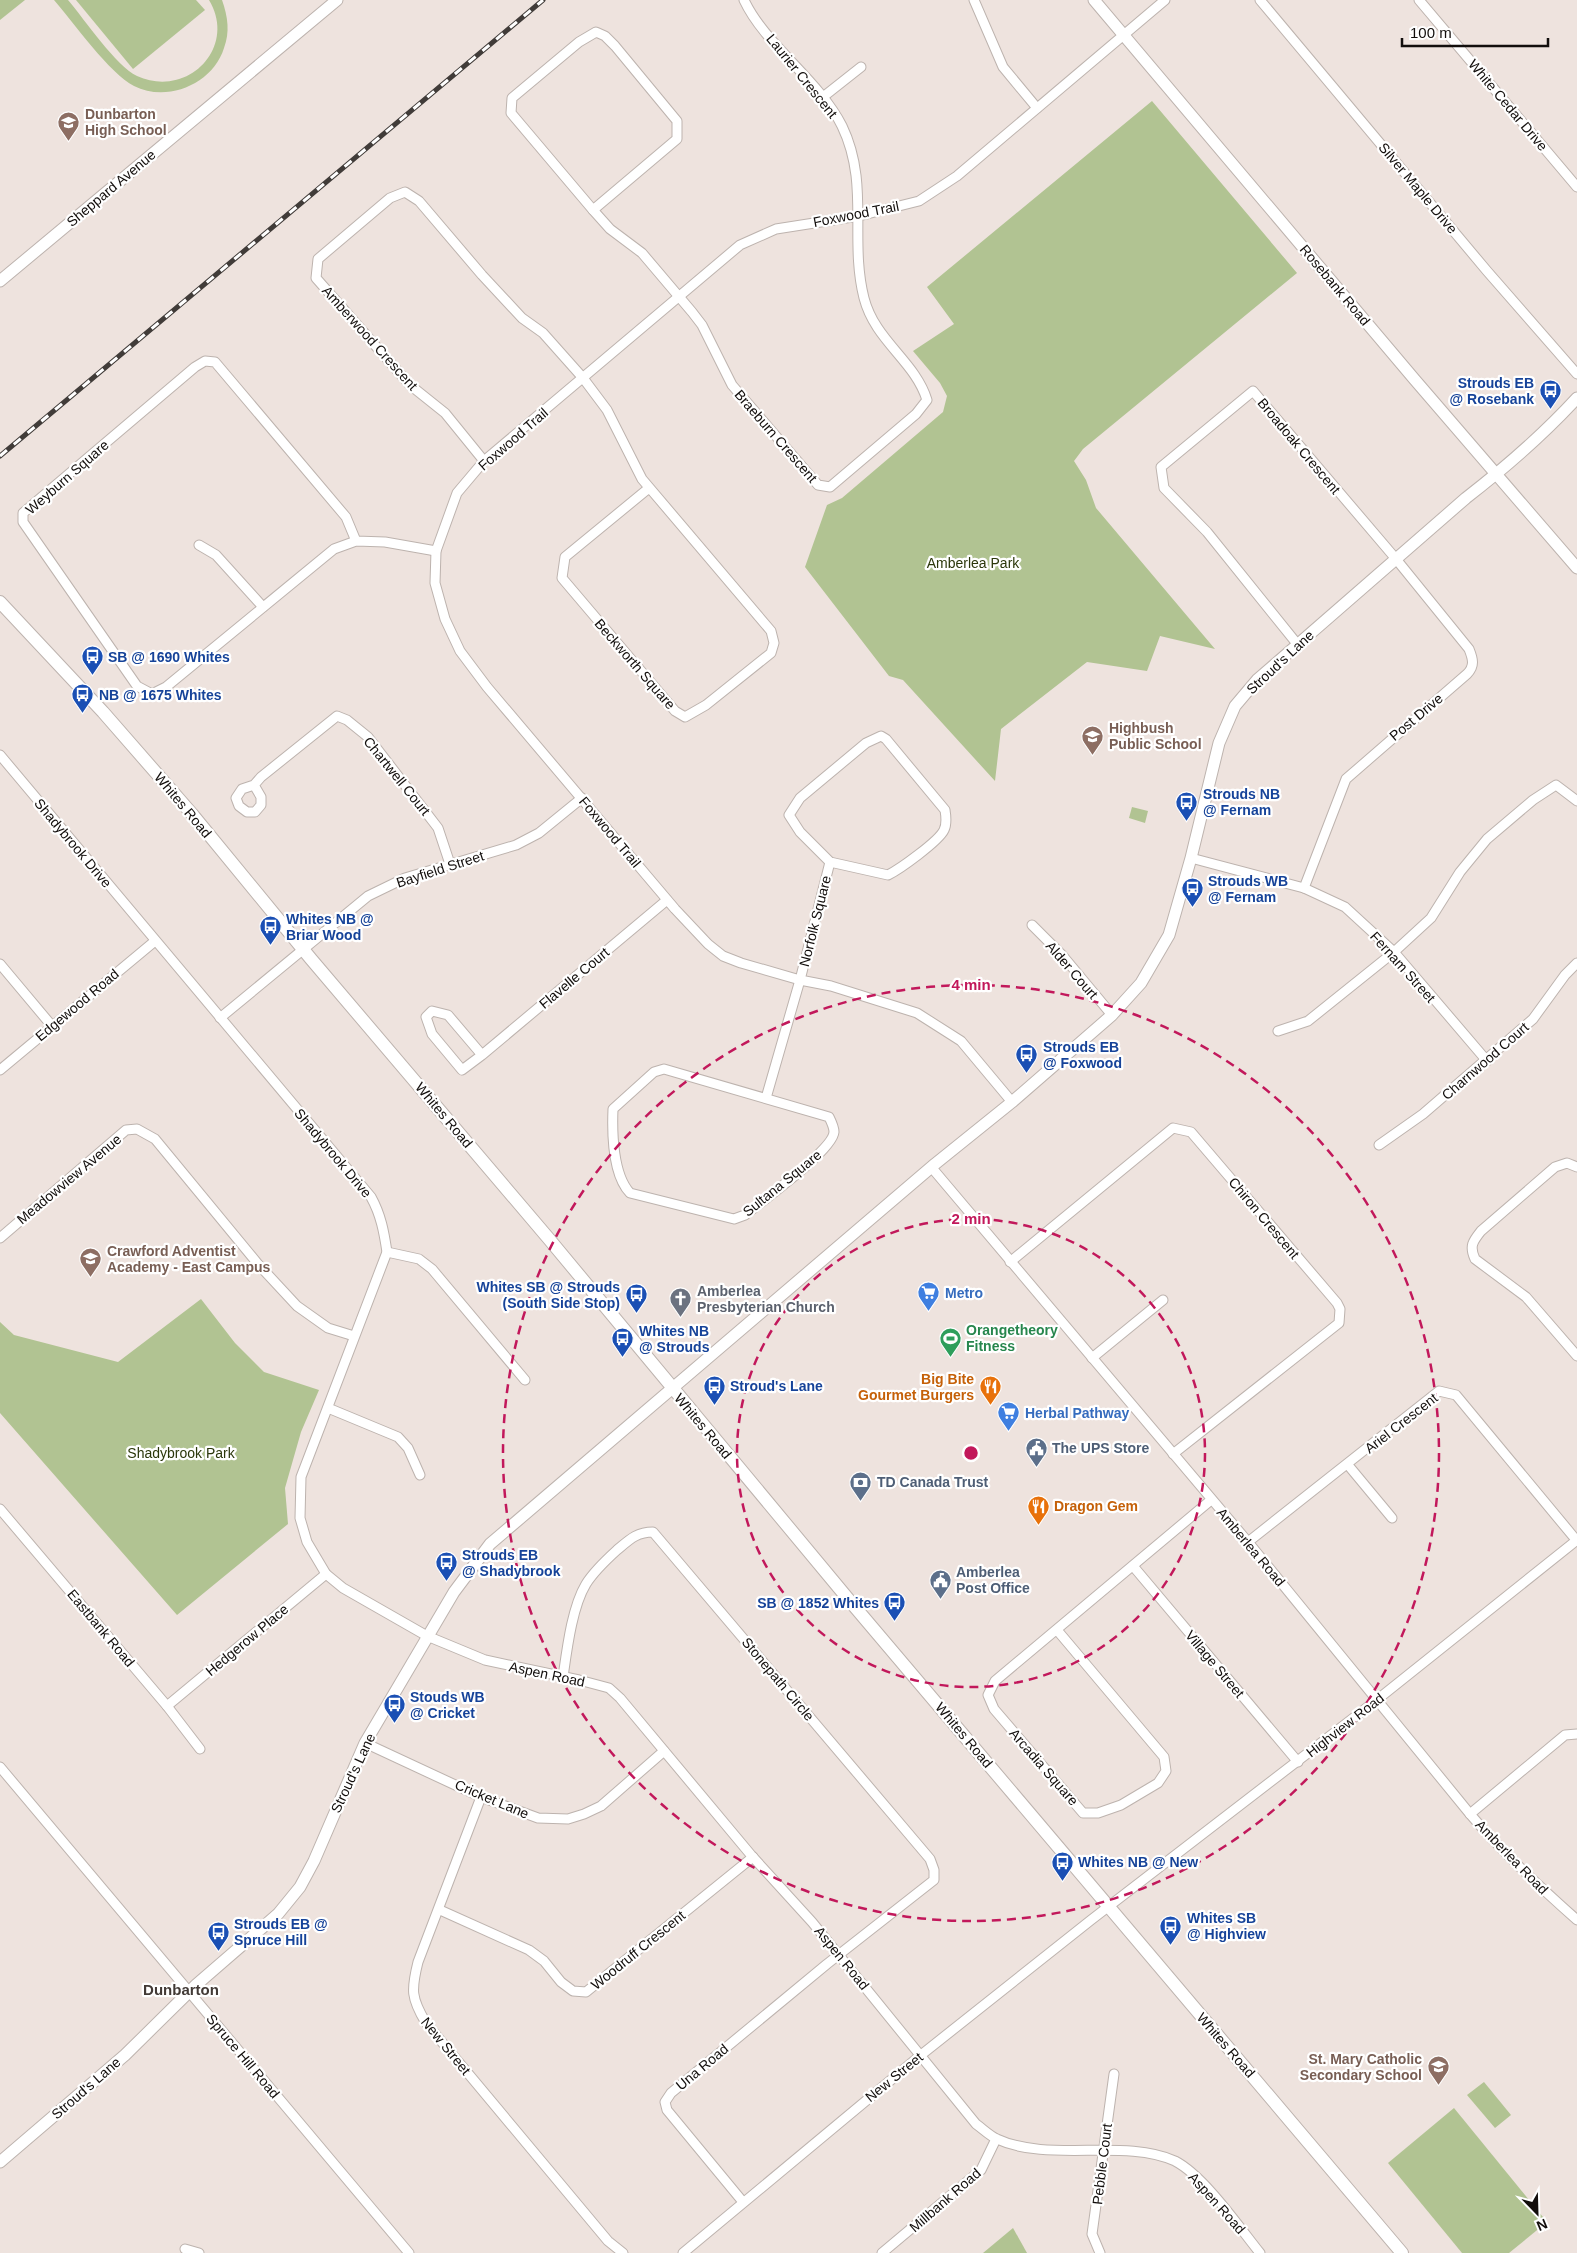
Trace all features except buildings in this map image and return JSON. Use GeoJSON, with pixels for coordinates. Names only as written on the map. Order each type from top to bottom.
{"type":"FeatureCollection","features":[{"type":"Feature","properties":{"kind":"main road","name":"Whites Road"},"geometry":{"type":"LineString","coordinates":[[0,602],[116,727],[192,814],[849,1600],[1402,2253]]}},
{"type":"Feature","properties":{"kind":"street","name":"Sheppard Avenue"},"geometry":{"type":"LineString","coordinates":[[0,281],[337,0]]}},
{"type":"Feature","properties":{"kind":"street","name":"Laurier Crescent"},"geometry":{"type":"LineString","coordinates":[[744,0],[755,19],[822,97],[841,124],[852,150],[857,171],[858,216]]}},
{"type":"Feature","properties":{"kind":"street"},"geometry":{"type":"LineString","coordinates":[[974,0],[1003,67],[1038,108]]}},
{"type":"Feature","properties":{"kind":"street","name":"Rosebank Road"},"geometry":{"type":"LineString","coordinates":[[1094,0],[1409,373],[1498,474],[1577,568]]}},
{"type":"Feature","properties":{"kind":"street","name":"Foxwood Trail"},"geometry":{"type":"LineString","coordinates":[[1012,1102],[961,1041],[917,1013],[832,986],[800,980],[741,963],[724,956],[708,944],[667,900],[460,651],[445,619],[435,584],[436,550],[457,493],[484,461],[740,245],[776,229],[858,216],[919,201],[958,176],[1165,0]]}},
{"type":"Feature","properties":{"kind":"street","name":"Silver Maple Drive"},"geometry":{"type":"LineString","coordinates":[[1260,0],[1577,374]]}},
{"type":"Feature","properties":{"kind":"street","name":"White Cedar Drive"},"geometry":{"type":"LineString","coordinates":[[1419,0],[1577,187]]}},
{"type":"Feature","properties":{"kind":"street"},"geometry":{"type":"LineString","coordinates":[[593,210],[677,139],[677,121],[615,46],[605,36],[596,32],[579,42],[512,98],[511,113],[593,210],[610,229],[642,253],[679,297]]}},
{"type":"Feature","properties":{"kind":"street"},"geometry":{"type":"LineString","coordinates":[[822,97],[861,67]]}},
{"type":"Feature","properties":{"kind":"street","name":"Amberwood Crescent"},"geometry":{"type":"LineString","coordinates":[[484,461],[445,413],[410,385],[316,278],[318,259],[343,237],[390,198],[405,192],[419,201],[482,275],[522,318],[543,333],[583,378]]}},
{"type":"Feature","properties":{"kind":"street","name":"Braeburn Crescent"},"geometry":{"type":"LineString","coordinates":[[679,297],[702,325],[732,386],[818,485],[830,487],[916,414],[927,400],[923,385],[880,334],[864,298],[860,271],[858,216]]}},
{"type":"Feature","properties":{"kind":"street","name":"Weyburn Square"},"geometry":{"type":"LineString","coordinates":[[356,541],[346,517],[215,362],[205,361],[195,367],[22,513],[23,522],[137,686],[145,692],[152,694],[166,687],[334,550],[356,541],[385,542],[436,550]]}},
{"type":"Feature","properties":{"kind":"street","name":"Beckworth Square"},"geometry":{"type":"LineString","coordinates":[[583,378],[607,410],[642,479],[771,631],[774,643],[771,653],[706,705],[685,717],[675,711],[562,578],[565,557],[649,488]]}},
{"type":"Feature","properties":{"kind":"street","name":"Broadoak Crescent"},"geometry":{"type":"LineString","coordinates":[[1298,645],[1207,532],[1164,488],[1161,467],[1253,392],[1396,559]]}},
{"type":"Feature","properties":{"kind":"street","name":"Stroud's Lane"},"geometry":{"type":"LineString","coordinates":[[0,2162],[125,2055],[190,1992],[278,1914],[300,1886],[314,1861],[365,1743],[454,1592],[490,1544],[1112,1016],[1141,983],[1169,935],[1191,858],[1219,743],[1235,706],[1257,680],[1466,498],[1498,474],[1544,434],[1577,398]]}},
{"type":"Feature","properties":{"kind":"street"},"geometry":{"type":"LineString","coordinates":[[199,545],[216,556],[263,607]]}},
{"type":"Feature","properties":{"kind":"street","name":"Post Drive"},"geometry":{"type":"LineString","coordinates":[[1304,888],[1346,779],[1467,674],[1471,670],[1474,661],[1469,649],[1396,559]]}},
{"type":"Feature","properties":{"kind":"street","name":"Chartwell Court"},"geometry":{"type":"LineString","coordinates":[[254,786],[261,776],[337,716],[347,720],[368,737],[438,828],[450,864]]}},
{"type":"Feature","properties":{"kind":"street","name":"Norfolk Square"},"geometry":{"type":"LineString","coordinates":[[881,736],[886,739],[945,810],[944,830],[906,865],[888,875],[830,862],[800,832],[790,815],[800,798],[866,743],[881,736]]}},
{"type":"Feature","properties":{"kind":"street","name":"Shadybrook Drive"},"geometry":{"type":"LineString","coordinates":[[0,755],[371,1197],[379,1212],[384,1228],[387,1252],[301,1477],[300,1518],[307,1542],[326,1574],[343,1588],[427,1636]]}},
{"type":"Feature","properties":{"kind":"street"},"geometry":{"type":"LineString","coordinates":[[1278,1031],[1308,1021],[1394,952],[1431,918],[1460,872],[1487,839],[1533,800],[1556,785],[1577,801]]}},
{"type":"Feature","properties":{"kind":"street","name":"Bayfield Street"},"geometry":{"type":"LineString","coordinates":[[220,1018],[368,896],[405,878],[524,841],[539,833],[582,798]]}},
{"type":"Feature","properties":{"kind":"street","name":"Fernam Street"},"geometry":{"type":"LineString","coordinates":[[1191,858],[1304,888],[1345,908],[1394,952],[1487,1061]]}},
{"type":"Feature","properties":{"kind":"street","name":"Norfolk Square"},"geometry":{"type":"LineString","coordinates":[[800,980],[830,862]]}},
{"type":"Feature","properties":{"kind":"street","name":"Flavelle Court"},"geometry":{"type":"LineString","coordinates":[[482,1055],[448,1015],[432,1011],[426,1016],[432,1034],[462,1070],[482,1055],[667,900]]}},
{"type":"Feature","properties":{"kind":"street","name":"Alder Court"},"geometry":{"type":"LineString","coordinates":[[1032,925],[1062,955],[1112,1016]]}},
{"type":"Feature","properties":{"kind":"street","name":"Edgewood Road"},"geometry":{"type":"LineString","coordinates":[[0,1070],[155,941]]}},
{"type":"Feature","properties":{"kind":"street","name":"Charnwood Court"},"geometry":{"type":"LineString","coordinates":[[1379,1145],[1422,1114],[1487,1061],[1533,1019],[1577,963]]}},
{"type":"Feature","properties":{"kind":"street"},"geometry":{"type":"LineString","coordinates":[[0,964],[52,1026]]}},
{"type":"Feature","properties":{"kind":"street"},"geometry":{"type":"LineString","coordinates":[[766,1098],[800,980]]}},
{"type":"Feature","properties":{"kind":"street","name":"Sultana Square"},"geometry":{"type":"LineString","coordinates":[[664,1070],[766,1098],[829,1117],[834,1131],[831,1141],[820,1154],[745,1215],[734,1219],[630,1193],[624,1186],[619,1177],[612,1123],[613,1109],[654,1072],[664,1070]]}},
{"type":"Feature","properties":{"kind":"street","name":"Chiron Crescent"},"geometry":{"type":"LineString","coordinates":[[1010,1262],[1173,1128],[1191,1132],[1204,1146],[1337,1303],[1340,1309],[1339,1323],[1174,1454]]}},
{"type":"Feature","properties":{"kind":"street","name":"Meadowview Avenue"},"geometry":{"type":"LineString","coordinates":[[0,1238],[126,1130],[137,1129],[155,1139],[258,1264],[297,1306],[328,1328],[354,1336]]}},
{"type":"Feature","properties":{"kind":"street"},"geometry":{"type":"LineString","coordinates":[[1577,1167],[1566,1163],[1555,1167],[1481,1231],[1473,1242],[1471,1250],[1475,1259],[1526,1297],[1577,1356]]}},
{"type":"Feature","properties":{"kind":"street","name":"Amberlea Road"},"geometry":{"type":"LineString","coordinates":[[932,1168],[1248,1542],[1470,1814],[1521,1870],[1577,1920]]}},
{"type":"Feature","properties":{"kind":"street"},"geometry":{"type":"LineString","coordinates":[[387,1252],[419,1259],[432,1269],[526,1380]]}},
{"type":"Feature","properties":{"kind":"street"},"geometry":{"type":"LineString","coordinates":[[1092,1358],[1163,1300]]}},
{"type":"Feature","properties":{"kind":"street","name":"Ariel Crescent"},"geometry":{"type":"LineString","coordinates":[[1248,1542],[1348,1465],[1439,1391],[1456,1395],[1577,1540]]}},
{"type":"Feature","properties":{"kind":"street"},"geometry":{"type":"LineString","coordinates":[[328,1408],[398,1437],[408,1448],[420,1475]]}},
{"type":"Feature","properties":{"kind":"street"},"geometry":{"type":"LineString","coordinates":[[1348,1465],[1392,1518]]}},
{"type":"Feature","properties":{"kind":"street","name":"Arcadia Square"},"geometry":{"type":"LineString","coordinates":[[1057,1630],[1164,1757],[1166,1771],[1158,1783],[1121,1805],[1098,1813],[1083,1813],[994,1709],[988,1695],[995,1681],[1211,1500]]}},
{"type":"Feature","properties":{"kind":"street","name":"Eastbank Road"},"geometry":{"type":"LineString","coordinates":[[0,1509],[167,1706],[200,1749]]}},
{"type":"Feature","properties":{"kind":"street","name":"Stonepath Circle"},"geometry":{"type":"LineString","coordinates":[[563,1677],[579,1598],[587,1582],[632,1537],[640,1532],[653,1532],[930,1859],[934,1870],[934,1880],[839,1954]]}},
{"type":"Feature","properties":{"kind":"street","name":"Highview Road"},"geometry":{"type":"LineString","coordinates":[[1109,1906],[1298,1762],[1577,1540]]}},
{"type":"Feature","properties":{"kind":"street","name":"Village Street"},"geometry":{"type":"LineString","coordinates":[[1133,1566],[1298,1762]]}},
{"type":"Feature","properties":{"kind":"street","name":"Hedgerow Place"},"geometry":{"type":"LineString","coordinates":[[167,1706],[326,1574]]}},
{"type":"Feature","properties":{"kind":"street","name":"Aspen Road"},"geometry":{"type":"LineString","coordinates":[[427,1636],[485,1660],[609,1688],[620,1698],[753,1857],[839,1954],[976,2124],[996,2139],[1017,2146],[1046,2150],[1103,2151],[1158,2156],[1175,2162],[1201,2181],[1260,2253]]}},
{"type":"Feature","properties":{"kind":"street"},"geometry":{"type":"LineString","coordinates":[[1470,1814],[1565,1736],[1577,1734]]}},
{"type":"Feature","properties":{"kind":"street","name":"Cricket Lane"},"geometry":{"type":"LineString","coordinates":[[365,1743],[481,1797],[538,1818],[568,1819],[601,1806],[664,1751]]}},
{"type":"Feature","properties":{"kind":"street","name":"Spruce Hill Road"},"geometry":{"type":"LineString","coordinates":[[0,1767],[408,2253]]}},
{"type":"Feature","properties":{"kind":"street","name":"New Street"},"geometry":{"type":"LineString","coordinates":[[481,1797],[440,1910],[418,1962],[412,1986],[418,2010],[426,2023],[602,2234],[623,2253]]}},
{"type":"Feature","properties":{"kind":"street","name":"Woodruff Crescent"},"geometry":{"type":"LineString","coordinates":[[440,1910],[529,1950],[544,1961],[561,1982],[573,1990],[586,1992],[753,1857]]}},
{"type":"Feature","properties":{"kind":"street","name":"New Street"},"geometry":{"type":"LineString","coordinates":[[683,2253],[921,2055],[1109,1906]]}},
{"type":"Feature","properties":{"kind":"street","name":"Una Road"},"geometry":{"type":"LineString","coordinates":[[743,2202],[667,2110],[665,2102],[671,2093],[839,1954]]}},
{"type":"Feature","properties":{"kind":"street","name":"Pebble Court"},"geometry":{"type":"LineString","coordinates":[[1100,2253],[1092,2234],[1098,2203],[1114,2074]]}},
{"type":"Feature","properties":{"kind":"street","name":"Millbank Road"},"geometry":{"type":"LineString","coordinates":[[882,2253],[981,2170],[996,2139]]}},
{"type":"Feature","properties":{"kind":"street"},"geometry":{"type":"LineString","coordinates":[[185,2249],[199,2253]]}},
{"type":"Feature","properties":{"kind":"green space"},"geometry":{"type":"Polygon","coordinates":[[[0,0],[25,0],[0,20],[0,0]]]}},
{"type":"Feature","properties":{"kind":"green space"},"geometry":{"type":"Polygon","coordinates":[[[54,0],[68,0],[101,42],[129,71],[137,76],[156,81],[173,81],[189,75],[203,65],[212,51],[217,35],[216,18],[209,0],[222,0],[228,24],[226,42],[218,61],[210,72],[199,80],[187,87],[174,91],[147,91],[124,80],[114,71],[54,0]]]}},
{"type":"Feature","properties":{"kind":"green space"},"geometry":{"type":"Polygon","coordinates":[[[76,0],[196,0],[205,10],[133,69],[76,0]]]}},
{"type":"Feature","properties":{"kind":"green space","name":"Amberlea Park"},"geometry":{"type":"Polygon","coordinates":[[[1152,101],[1297,273],[1083,449],[1074,461],[1086,480],[1096,508],[1215,649],[1160,636],[1147,671],[1087,662],[1001,729],[995,781],[903,680],[889,676],[805,567],[827,505],[842,498],[943,412],[947,396],[940,383],[913,351],[954,324],[927,287],[1152,101]]]}},
{"type":"Feature","properties":{"kind":"green space"},"geometry":{"type":"Polygon","coordinates":[[[1132,807],[1148,811],[1145,823],[1129,818],[1132,807]]]}},
{"type":"Feature","properties":{"kind":"green space","name":"Shadybrook Park"},"geometry":{"type":"Polygon","coordinates":[[[201,1299],[235,1343],[264,1372],[319,1390],[301,1432],[285,1488],[288,1524],[177,1615],[0,1413],[0,1322],[14,1335],[118,1362],[201,1299]]]}},
{"type":"Feature","properties":{"kind":"green space"},"geometry":{"type":"Polygon","coordinates":[[[1484,2082],[1511,2115],[1495,2128],[1467,2095],[1484,2082]]]}},
{"type":"Feature","properties":{"kind":"green space"},"geometry":{"type":"Polygon","coordinates":[[[1454,2108],[1547,2222],[1509,2253],[1462,2253],[1388,2163],[1454,2108]]]}},
{"type":"Feature","properties":{"kind":"green space"},"geometry":{"type":"Polygon","coordinates":[[[1013,2228],[1027,2253],[983,2253],[1013,2228]]]}},
{"type":"Feature","properties":{"kind":"railway"},"geometry":{"type":"LineString","coordinates":[[0,456],[543,0]]}},
{"type":"Feature","properties":{"kind":"place","name":"Dunbarton High School"},"geometry":{"type":"Point","coordinates":[69,141]}},
{"type":"Feature","properties":{"kind":"place","name":"Strouds EB @ Rosebank"},"geometry":{"type":"Point","coordinates":[1550,410]}},
{"type":"Feature","properties":{"kind":"place","name":"SB @ 1690 Whites"},"geometry":{"type":"Point","coordinates":[92,676]}},
{"type":"Feature","properties":{"kind":"place","name":"NB @ 1675 Whites"},"geometry":{"type":"Point","coordinates":[83,714]}},
{"type":"Feature","properties":{"kind":"place","name":"Highbush Public School"},"geometry":{"type":"Point","coordinates":[1093,755]}},
{"type":"Feature","properties":{"kind":"place","name":"Strouds NB @ Fernam"},"geometry":{"type":"Point","coordinates":[1187,821]}},
{"type":"Feature","properties":{"kind":"place","name":"Strouds WB @ Fernam"},"geometry":{"type":"Point","coordinates":[1192,908]}},
{"type":"Feature","properties":{"kind":"place","name":"Whites NB @ Briar Wood"},"geometry":{"type":"Point","coordinates":[270,946]}},
{"type":"Feature","properties":{"kind":"place","name":"Strouds EB @ Foxwood"},"geometry":{"type":"Point","coordinates":[1027,1074]}},
{"type":"Feature","properties":{"kind":"place","name":"Crawford Adventist Academy - East Campus"},"geometry":{"type":"Point","coordinates":[91,1278]}},
{"type":"Feature","properties":{"kind":"place","name":"Metro"},"geometry":{"type":"Point","coordinates":[929,1312]}},
{"type":"Feature","properties":{"kind":"place","name":"Whites SB @ Strouds (South Side Stop)"},"geometry":{"type":"Point","coordinates":[636,1314]}},
{"type":"Feature","properties":{"kind":"place","name":"Amberlea Presbyterian Church"},"geometry":{"type":"Point","coordinates":[681,1318]}},
{"type":"Feature","properties":{"kind":"place","name":"Orangetheory Fitness"},"geometry":{"type":"Point","coordinates":[950,1357]}},
{"type":"Feature","properties":{"kind":"place","name":"Whites NB @ Strouds"},"geometry":{"type":"Point","coordinates":[623,1358]}},
{"type":"Feature","properties":{"kind":"place","name":"Stroud's Lane"},"geometry":{"type":"Point","coordinates":[714,1405]}},
{"type":"Feature","properties":{"kind":"place","name":"Big Bite Gourmet Burgers"},"geometry":{"type":"Point","coordinates":[990,1406]}},
{"type":"Feature","properties":{"kind":"place","name":"Herbal Pathway"},"geometry":{"type":"Point","coordinates":[1009,1432]}},
{"type":"Feature","properties":{"kind":"place","name":"The UPS Store"},"geometry":{"type":"Point","coordinates":[1036,1467]}},
{"type":"Feature","properties":{"kind":"place","name":"TD Canada Trust"},"geometry":{"type":"Point","coordinates":[861,1501]}},
{"type":"Feature","properties":{"kind":"place","name":"Dragon Gem"},"geometry":{"type":"Point","coordinates":[1038,1525]}},
{"type":"Feature","properties":{"kind":"place","name":"Strouds EB @ Shadybrook"},"geometry":{"type":"Point","coordinates":[446,1582]}},
{"type":"Feature","properties":{"kind":"place","name":"Amberlea Post Office"},"geometry":{"type":"Point","coordinates":[940,1599]}},
{"type":"Feature","properties":{"kind":"place","name":"SB @ 1852 Whites"},"geometry":{"type":"Point","coordinates":[895,1622]}},
{"type":"Feature","properties":{"kind":"place","name":"Stouds WB @ Cricket"},"geometry":{"type":"Point","coordinates":[394,1724]}},
{"type":"Feature","properties":{"kind":"place","name":"Whites NB @ New"},"geometry":{"type":"Point","coordinates":[1062,1881]}},
{"type":"Feature","properties":{"kind":"place","name":"Whites SB @ Highview"},"geometry":{"type":"Point","coordinates":[1171,1945]}},
{"type":"Feature","properties":{"kind":"place","name":"Strouds EB @ Spruce Hill"},"geometry":{"type":"Point","coordinates":[218,1951]}},
{"type":"Feature","properties":{"kind":"place","name":"St. Mary Catholic Secondary School"},"geometry":{"type":"Point","coordinates":[1438,2086]}},
{"type":"Feature","properties":{"kind":"district","name":"Dunbarton"},"geometry":{"type":"Point","coordinates":[181,1989]}}]}
